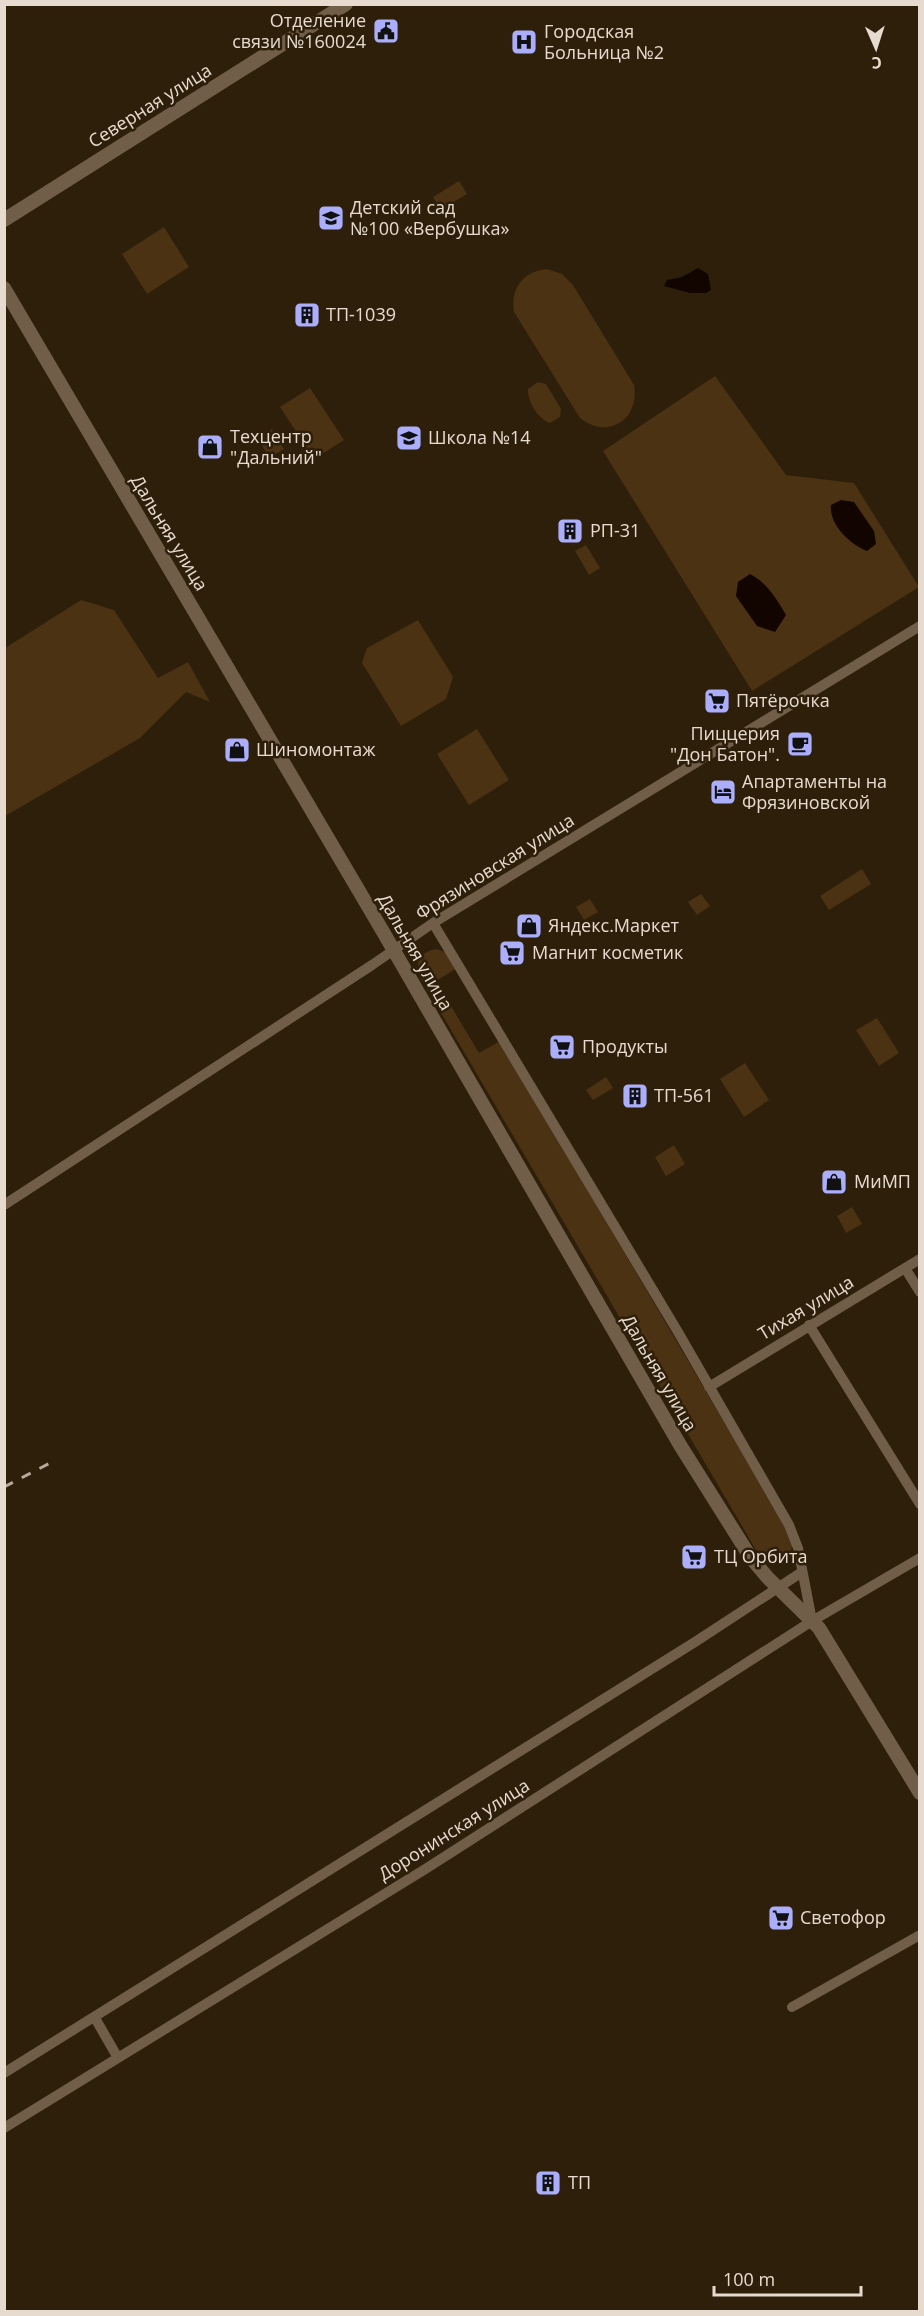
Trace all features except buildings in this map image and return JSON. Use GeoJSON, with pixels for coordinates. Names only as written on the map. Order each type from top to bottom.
{"type":"FeatureCollection","features":[{"type":"Feature","properties":{"kind":"street","name":"Северная улица"},"geometry":{"type":"LineString","coordinates":[[4,220],[346,4]]}},
{"type":"Feature","properties":{"kind":"street","name":"Дальняя улица"},"geometry":{"type":"LineString","coordinates":[[4,288],[680,1445],[751,1558],[819,1628],[920,1793]]}},
{"type":"Feature","properties":{"kind":"street","name":"Фрязиновская улица"},"geometry":{"type":"LineString","coordinates":[[4,1205],[434,923],[920,626]]}},
{"type":"Feature","properties":{"kind":"street","name":"Дальняя улица"},"geometry":{"type":"LineString","coordinates":[[434,923],[789,1525],[795,1538],[812,1621]]}},
{"type":"Feature","properties":{"kind":"street","name":"Тихая улица"},"geometry":{"type":"LineString","coordinates":[[709,1387],[920,1258]]}},
{"type":"Feature","properties":{"kind":"street"},"geometry":{"type":"LineString","coordinates":[[905,1268],[920,1292]]}},
{"type":"Feature","properties":{"kind":"street"},"geometry":{"type":"LineString","coordinates":[[809,1325],[920,1504]]}},
{"type":"Feature","properties":{"kind":"street","name":"Доронинская улица"},"geometry":{"type":"LineString","coordinates":[[4,2128],[427,1868],[812,1621],[920,1558]]}},
{"type":"Feature","properties":{"kind":"street"},"geometry":{"type":"LineString","coordinates":[[4,2073],[695,1642],[802,1572]]}},
{"type":"Feature","properties":{"kind":"street"},"geometry":{"type":"LineString","coordinates":[[792,2007],[920,1935]]}},
{"type":"Feature","properties":{"kind":"street"},"geometry":{"type":"LineString","coordinates":[[95,2018],[118,2058]]}},
{"type":"Feature","properties":{"kind":"shaded area"},"geometry":{"type":"Polygon","coordinates":[[[459,181],[467,194],[441,210],[433,197],[459,181]]]}},
{"type":"Feature","properties":{"kind":"shaded area"},"geometry":{"type":"Polygon","coordinates":[[[164,227],[189,267],[147,294],[122,254],[164,227]]]}},
{"type":"Feature","properties":{"kind":"shaded area"},"geometry":{"type":"Polygon","coordinates":[[[698,268],[708,274],[711,290],[706,293],[690,293],[664,286],[667,280],[682,277],[698,268]]]}},
{"type":"Feature","properties":{"kind":"shaded area"},"geometry":{"type":"Polygon","coordinates":[[[547,269],[562,274],[573,285],[634,385],[635,397],[632,408],[620,423],[601,427],[580,418],[514,312],[514,295],[520,282],[532,273],[547,269]]]}},
{"type":"Feature","properties":{"kind":"shaded area"},"geometry":{"type":"Polygon","coordinates":[[[715,376],[786,475],[854,483],[919,587],[752,691],[603,451],[715,376]]]}},
{"type":"Feature","properties":{"kind":"shaded area"},"geometry":{"type":"Polygon","coordinates":[[[538,382],[546,384],[561,409],[560,417],[550,423],[538,414],[529,399],[528,389],[538,382]]]}},
{"type":"Feature","properties":{"kind":"shaded area"},"geometry":{"type":"Polygon","coordinates":[[[310,388],[344,440],[314,459],[280,407],[310,388]]]}},
{"type":"Feature","properties":{"kind":"shaded area"},"geometry":{"type":"Polygon","coordinates":[[[272,429],[284,449],[269,458],[258,438],[272,429]]]}},
{"type":"Feature","properties":{"kind":"shaded area"},"geometry":{"type":"Polygon","coordinates":[[[841,500],[854,502],[874,531],[876,544],[867,551],[848,539],[833,520],[831,505],[841,500]]]}},
{"type":"Feature","properties":{"kind":"shaded area"},"geometry":{"type":"Polygon","coordinates":[[[586,545],[600,568],[589,575],[575,551],[586,545]]]}},
{"type":"Feature","properties":{"kind":"shaded area"},"geometry":{"type":"Polygon","coordinates":[[[750,574],[766,586],[786,615],[775,632],[757,626],[736,596],[738,582],[750,574]]]}},
{"type":"Feature","properties":{"kind":"shaded area"},"geometry":{"type":"Polygon","coordinates":[[[81,600],[114,610],[158,678],[188,662],[210,702],[186,692],[140,738],[5,816],[5,648],[81,600]]]}},
{"type":"Feature","properties":{"kind":"shaded area"},"geometry":{"type":"Polygon","coordinates":[[[418,620],[453,677],[446,699],[401,726],[362,663],[367,648],[418,620]]]}},
{"type":"Feature","properties":{"kind":"shaded area"},"geometry":{"type":"Polygon","coordinates":[[[477,729],[509,780],[469,805],[437,754],[477,729]]]}},
{"type":"Feature","properties":{"kind":"shaded area"},"geometry":{"type":"Polygon","coordinates":[[[862,869],[871,884],[829,910],[820,896],[862,869]]]}},
{"type":"Feature","properties":{"kind":"shaded area"},"geometry":{"type":"Polygon","coordinates":[[[701,894],[710,906],[697,915],[688,902],[701,894]]]}},
{"type":"Feature","properties":{"kind":"shaded area"},"geometry":{"type":"Polygon","coordinates":[[[590,899],[598,912],[584,920],[576,907],[590,899]]]}},
{"type":"Feature","properties":{"kind":"shaded area"},"geometry":{"type":"Polygon","coordinates":[[[437,949],[445,952],[457,968],[436,981],[479,1053],[500,1041],[791,1536],[791,1553],[785,1560],[769,1563],[759,1555],[420,977],[418,967],[420,958],[427,952],[437,949]]]}},
{"type":"Feature","properties":{"kind":"shaded area"},"geometry":{"type":"Polygon","coordinates":[[[877,1018],[899,1053],[879,1066],[856,1030],[877,1018]]]}},
{"type":"Feature","properties":{"kind":"shaded area"},"geometry":{"type":"Polygon","coordinates":[[[745,1063],[769,1100],[744,1117],[720,1079],[745,1063]]]}},
{"type":"Feature","properties":{"kind":"shaded area"},"geometry":{"type":"Polygon","coordinates":[[[606,1077],[613,1088],[593,1100],[586,1090],[606,1077]]]}},
{"type":"Feature","properties":{"kind":"shaded area"},"geometry":{"type":"Polygon","coordinates":[[[674,1145],[685,1164],[666,1176],[655,1157],[674,1145]]]}},
{"type":"Feature","properties":{"kind":"shaded area"},"geometry":{"type":"Polygon","coordinates":[[[852,1207],[862,1224],[846,1233],[837,1216],[852,1207]]]}},
{"type":"Feature","properties":{"kind":"railway"},"geometry":{"type":"LineString","coordinates":[[4,1487],[52,1462]]}},
{"type":"Feature","properties":{"kind":"place","name":"Отделение связи №160024"},"geometry":{"type":"Point","coordinates":[386,31]}},
{"type":"Feature","properties":{"kind":"place","name":"Городская Больница №2"},"geometry":{"type":"Point","coordinates":[524,42]}},
{"type":"Feature","properties":{"kind":"place","name":"Детский сад №100 «Вербушка»"},"geometry":{"type":"Point","coordinates":[331,218]}},
{"type":"Feature","properties":{"kind":"place","name":"ТП-1039"},"geometry":{"type":"Point","coordinates":[307,315]}},
{"type":"Feature","properties":{"kind":"place","name":"Школа №14"},"geometry":{"type":"Point","coordinates":[409,438]}},
{"type":"Feature","properties":{"kind":"place","name":"Техцентр \"Дальний\""},"geometry":{"type":"Point","coordinates":[210,447]}},
{"type":"Feature","properties":{"kind":"place","name":"РП-31"},"geometry":{"type":"Point","coordinates":[570,531]}},
{"type":"Feature","properties":{"kind":"place","name":"Пятёрочка"},"geometry":{"type":"Point","coordinates":[717,701]}},
{"type":"Feature","properties":{"kind":"place","name":"Пиццерия \"Дон Батон\"."},"geometry":{"type":"Point","coordinates":[800,744]}},
{"type":"Feature","properties":{"kind":"place","name":"Шиномонтаж"},"geometry":{"type":"Point","coordinates":[237,750]}},
{"type":"Feature","properties":{"kind":"place","name":"Апартаменты на Фрязиновской"},"geometry":{"type":"Point","coordinates":[723,792]}},
{"type":"Feature","properties":{"kind":"place","name":"Яндекс.Маркет"},"geometry":{"type":"Point","coordinates":[529,926]}},
{"type":"Feature","properties":{"kind":"place","name":"Магнит косметик"},"geometry":{"type":"Point","coordinates":[512,953]}},
{"type":"Feature","properties":{"kind":"place","name":"Продукты"},"geometry":{"type":"Point","coordinates":[562,1047]}},
{"type":"Feature","properties":{"kind":"place","name":"ТП-561"},"geometry":{"type":"Point","coordinates":[635,1096]}},
{"type":"Feature","properties":{"kind":"place","name":"МиМП"},"geometry":{"type":"Point","coordinates":[834,1182]}},
{"type":"Feature","properties":{"kind":"place","name":"ТЦ Орбита"},"geometry":{"type":"Point","coordinates":[694,1557]}},
{"type":"Feature","properties":{"kind":"place","name":"Светофор"},"geometry":{"type":"Point","coordinates":[781,1918]}},
{"type":"Feature","properties":{"kind":"place","name":"ТП"},"geometry":{"type":"Point","coordinates":[548,2183]}}]}
